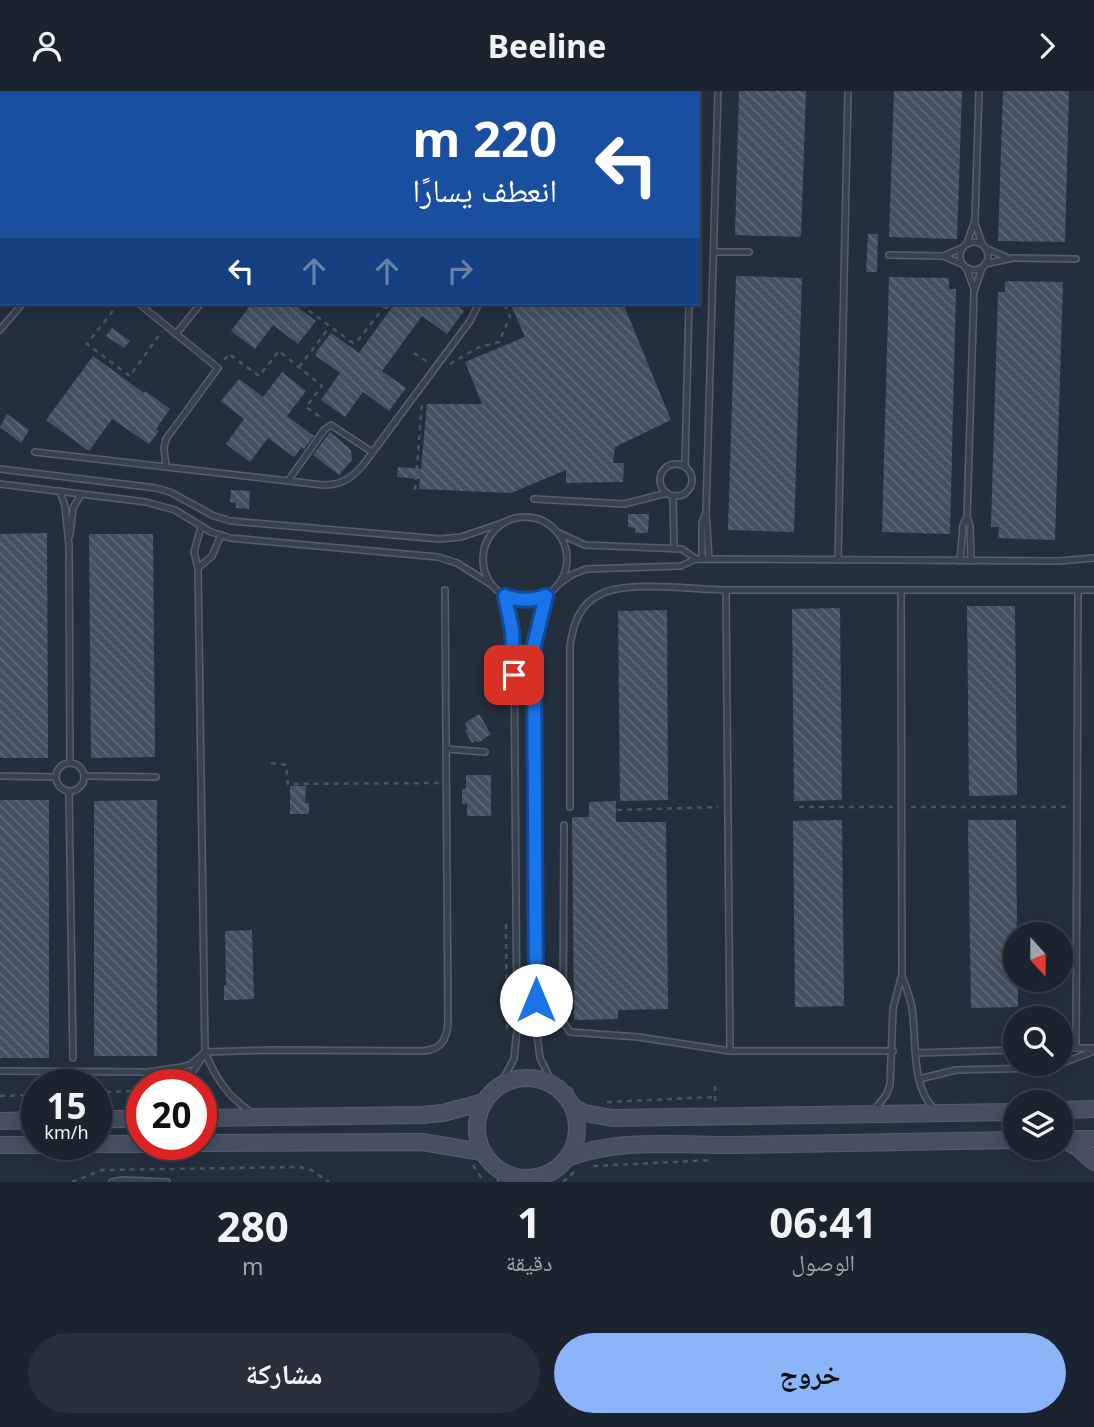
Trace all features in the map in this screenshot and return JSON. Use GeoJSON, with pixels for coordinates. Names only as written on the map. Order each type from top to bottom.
{"type":"FeatureCollection","features":[{"type":"Feature","properties":{"kind":"street"},"geometry":{"type":"LineString","coordinates":[[217,1118],[422,1115],[464,1109],[484,1102],[500,1086],[510,1081],[533,1078],[556,1081],[565,1095],[575,1100],[585,1113],[612,1118],[1003,1112]]}},
{"type":"Feature","properties":{"kind":"street"},"geometry":{"type":"LineString","coordinates":[[484,1102],[477,1126],[482,1152],[503,1177],[545,1178],[567,1158],[574,1146],[577,1133],[575,1100]]}},
{"type":"Feature","properties":{"kind":"street"},"geometry":{"type":"LineString","coordinates":[[1073,1110],[1094,1109]]}},
{"type":"Feature","properties":{"kind":"street"},"geometry":{"type":"LineString","coordinates":[[0,1121],[21,1120]]}},
{"type":"Feature","properties":{"kind":"street"},"geometry":{"type":"LineString","coordinates":[[1073,1140],[1094,1139]]}},
{"type":"Feature","properties":{"kind":"street"},"geometry":{"type":"LineString","coordinates":[[567,1158],[595,1149],[628,1144],[1003,1140]]}},
{"type":"Feature","properties":{"kind":"street"},"geometry":{"type":"LineString","coordinates":[[217,1143],[422,1142],[482,1152]]}},
{"type":"Feature","properties":{"kind":"street"},"geometry":{"type":"LineString","coordinates":[[0,1145],[21,1145]]}},
{"type":"Feature","properties":{"kind":"street"},"geometry":{"type":"LineString","coordinates":[[1073,1145],[1094,1162]]}},
{"type":"Feature","properties":{"kind":"lane"},"geometry":{"type":"LineString","coordinates":[[703,559],[718,91]]}},
{"type":"Feature","properties":{"kind":"lane"},"geometry":{"type":"LineString","coordinates":[[838,560],[848,91]]}},
{"type":"Feature","properties":{"kind":"lane"},"geometry":{"type":"LineString","coordinates":[[974,292],[960,253],[975,220],[979,91]]}},
{"type":"Feature","properties":{"kind":"lane"},"geometry":{"type":"LineString","coordinates":[[971,561],[970,526],[967,517],[974,292],[983,266],[988,260],[975,220]]}},
{"type":"Feature","properties":{"kind":"lane"},"geometry":{"type":"LineString","coordinates":[[943,256],[965,246],[984,246],[1013,258]]}},
{"type":"Feature","properties":{"kind":"lane"},"geometry":{"type":"LineString","coordinates":[[714,252],[750,252]]}},
{"type":"Feature","properties":{"kind":"lane"},"geometry":{"type":"LineString","coordinates":[[889,255],[943,256],[971,270],[1013,258],[1076,259]]}},
{"type":"Feature","properties":{"kind":"lane"},"geometry":{"type":"LineString","coordinates":[[0,330],[21,305]]}},
{"type":"Feature","properties":{"kind":"lane"},"geometry":{"type":"LineString","coordinates":[[140,305],[218,368],[166,439],[166,466]]}},
{"type":"Feature","properties":{"kind":"lane"},"geometry":{"type":"LineString","coordinates":[[176,334],[199,305]]}},
{"type":"Feature","properties":{"kind":"lane"},"geometry":{"type":"LineString","coordinates":[[35,452],[288,481],[334,485],[346,482],[372,452],[470,321],[478,305]]}},
{"type":"Feature","properties":{"kind":"lane"},"geometry":{"type":"LineString","coordinates":[[534,499],[624,504],[670,495],[680,496],[690,489],[692,476],[685,466],[689,305]]}},
{"type":"Feature","properties":{"kind":"lane"},"geometry":{"type":"LineString","coordinates":[[288,481],[324,430],[331,425],[372,452]]}},
{"type":"Feature","properties":{"kind":"lane"},"geometry":{"type":"LineString","coordinates":[[674,549],[670,495],[662,488],[661,474],[671,464],[685,466]]}},
{"type":"Feature","properties":{"kind":"lane"},"geometry":{"type":"LineString","coordinates":[[0,469],[156,488],[177,495],[214,516],[249,524],[440,539],[461,537],[517,517],[533,517],[585,545],[682,549],[703,559]]}},
{"type":"Feature","properties":{"kind":"lane"},"geometry":{"type":"LineString","coordinates":[[0,484],[161,506],[188,517],[201,527],[221,535],[246,540],[438,557],[457,563],[505,596],[518,600],[533,600],[546,596],[572,575],[586,569],[681,566],[703,559],[1059,561],[1094,558]]}},
{"type":"Feature","properties":{"kind":"lane"},"geometry":{"type":"LineString","coordinates":[[60,491],[65,506],[69,545],[70,763]]}},
{"type":"Feature","properties":{"kind":"lane"},"geometry":{"type":"LineString","coordinates":[[69,545],[72,516],[80,494]]}},
{"type":"Feature","properties":{"kind":"lane"},"geometry":{"type":"LineString","coordinates":[[960,561],[963,525],[967,517]]}},
{"type":"Feature","properties":{"kind":"lane"},"geometry":{"type":"LineString","coordinates":[[492,585],[484,569],[483,552],[490,535],[502,523]]}},
{"type":"Feature","properties":{"kind":"lane"},"geometry":{"type":"LineString","coordinates":[[201,527],[194,552],[198,568],[205,1052],[213,1073],[225,1089],[239,1104],[259,1118]]}},
{"type":"Feature","properties":{"kind":"lane"},"geometry":{"type":"LineString","coordinates":[[559,533],[568,558],[559,584]]}},
{"type":"Feature","properties":{"kind":"lane"},"geometry":{"type":"LineString","coordinates":[[198,568],[212,556],[221,535]]}},
{"type":"Feature","properties":{"kind":"lane"},"geometry":{"type":"LineString","coordinates":[[570,807],[570,646],[578,615],[588,603],[601,594],[634,587],[726,590],[1094,590]]}},
{"type":"Feature","properties":{"kind":"lane"},"geometry":{"type":"LineString","coordinates":[[168,1069],[191,1064],[205,1052],[422,1051],[433,1050],[443,1044],[448,1022],[445,590]]}},
{"type":"Feature","properties":{"kind":"lane"},"geometry":{"type":"LineString","coordinates":[[726,590],[730,1051]]}},
{"type":"Feature","properties":{"kind":"lane"},"geometry":{"type":"LineString","coordinates":[[867,1116],[881,1103],[890,1085],[893,1009],[902,974],[901,590]]}},
{"type":"Feature","properties":{"kind":"lane"},"geometry":{"type":"LineString","coordinates":[[1078,590],[1076,1048],[1094,1049]]}},
{"type":"Feature","properties":{"kind":"lane"},"geometry":{"type":"LineString","coordinates":[[500,1086],[514,1059],[517,1029],[514,648],[505,596]]}},
{"type":"Feature","properties":{"kind":"lane"},"geometry":{"type":"LineString","coordinates":[[546,596],[534,645],[536,1027],[540,1058],[556,1081]]}},
{"type":"Feature","properties":{"kind":"lane"},"geometry":{"type":"LineString","coordinates":[[446,749],[485,752]]}},
{"type":"Feature","properties":{"kind":"lane"},"geometry":{"type":"LineString","coordinates":[[70,763],[82,769],[85,776],[83,784],[77,790],[69,792],[62,790],[55,777],[57,770],[70,763]]}},
{"type":"Feature","properties":{"kind":"lane"},"geometry":{"type":"LineString","coordinates":[[0,776],[55,777]]}},
{"type":"Feature","properties":{"kind":"lane"},"geometry":{"type":"LineString","coordinates":[[85,776],[156,777]]}},
{"type":"Feature","properties":{"kind":"lane"},"geometry":{"type":"LineString","coordinates":[[69,792],[73,1058]]}},
{"type":"Feature","properties":{"kind":"lane"},"geometry":{"type":"LineString","coordinates":[[564,825],[563,1017],[566,1028],[576,1034],[638,1037],[730,1051],[892,1051]]}},
{"type":"Feature","properties":{"kind":"lane"},"geometry":{"type":"LineString","coordinates":[[902,974],[912,1008],[919,1079],[928,1102],[940,1114]]}},
{"type":"Feature","properties":{"kind":"lane"},"geometry":{"type":"LineString","coordinates":[[1073,1058],[1094,1049]]}},
{"type":"Feature","properties":{"kind":"lane"},"geometry":{"type":"LineString","coordinates":[[916,1052],[1003,1050]]}},
{"type":"Feature","properties":{"kind":"lane"},"geometry":{"type":"LineString","coordinates":[[195,1069],[205,1052]]}},
{"type":"Feature","properties":{"kind":"lane"},"geometry":{"type":"LineString","coordinates":[[919,1079],[956,1070],[1003,1069]]}},
{"type":"Feature","properties":{"kind":"lane"},"geometry":{"type":"LineString","coordinates":[[0,1071],[126,1072]]}},
{"type":"Feature","properties":{"kind":"lane"},"geometry":{"type":"LineString","coordinates":[[112,1182],[167,1182]]}},
{"type":"Feature","properties":{"kind":"path"},"geometry":{"type":"LineString","coordinates":[[117,305],[87,344],[130,376],[166,326]]}},
{"type":"Feature","properties":{"kind":"path"},"geometry":{"type":"LineString","coordinates":[[303,305],[351,342],[356,342],[384,305]]}},
{"type":"Feature","properties":{"kind":"path"},"geometry":{"type":"LineString","coordinates":[[442,373],[450,363],[477,348],[499,342],[510,317],[505,305]]}},
{"type":"Feature","properties":{"kind":"path"},"geometry":{"type":"LineString","coordinates":[[299,367],[330,327]]}},
{"type":"Feature","properties":{"kind":"path"},"geometry":{"type":"LineString","coordinates":[[218,368],[229,354],[259,376],[279,351],[322,386],[306,407],[331,425]]}},
{"type":"Feature","properties":{"kind":"path"},"geometry":{"type":"LineString","coordinates":[[414,353],[434,367]]}},
{"type":"Feature","properties":{"kind":"path"},"geometry":{"type":"LineString","coordinates":[[415,490],[422,402]]}},
{"type":"Feature","properties":{"kind":"path"},"geometry":{"type":"LineString","coordinates":[[271,763],[286,765],[288,784],[447,783]]}},
{"type":"Feature","properties":{"kind":"path"},"geometry":{"type":"LineString","coordinates":[[617,810],[728,807]]}},
{"type":"Feature","properties":{"kind":"path"},"geometry":{"type":"LineString","coordinates":[[799,807],[1077,807]]}},
{"type":"Feature","properties":{"kind":"path"},"geometry":{"type":"LineString","coordinates":[[506,923],[507,1033]]}},
{"type":"Feature","properties":{"kind":"path"},"geometry":{"type":"LineString","coordinates":[[556,1081],[575,1100]]}},
{"type":"Feature","properties":{"kind":"path"},"geometry":{"type":"LineString","coordinates":[[0,1096],[21,1095]]}},
{"type":"Feature","properties":{"kind":"path"},"geometry":{"type":"LineString","coordinates":[[599,1102],[715,1097]]}},
{"type":"Feature","properties":{"kind":"path"},"geometry":{"type":"LineString","coordinates":[[594,1166],[715,1160]]}},
{"type":"Feature","properties":{"kind":"path"},"geometry":{"type":"LineString","coordinates":[[72,1182],[102,1170],[300,1167],[311,1170],[330,1182]]}},
{"type":"Feature","properties":{"kind":"building"},"geometry":{"type":"Polygon","coordinates":[[[739,91],[806,91],[801,237],[735,235],[739,91]]]}},
{"type":"Feature","properties":{"kind":"building"},"geometry":{"type":"Polygon","coordinates":[[[894,91],[962,91],[957,239],[889,237],[894,91]]]}},
{"type":"Feature","properties":{"kind":"building"},"geometry":{"type":"Polygon","coordinates":[[[1003,91],[1069,91],[1065,242],[998,241],[1003,91]]]}},
{"type":"Feature","properties":{"kind":"building"},"geometry":{"type":"Polygon","coordinates":[[[868,234],[878,234],[877,272],[866,272],[868,234]]]}},
{"type":"Feature","properties":{"kind":"building"},"geometry":{"type":"Polygon","coordinates":[[[736,276],[802,278],[794,532],[728,530],[736,276]]]}},
{"type":"Feature","properties":{"kind":"building"},"geometry":{"type":"Polygon","coordinates":[[[889,277],[949,278],[949,289],[956,289],[950,534],[882,532],[889,277]]]}},
{"type":"Feature","properties":{"kind":"building"},"geometry":{"type":"Polygon","coordinates":[[[1005,281],[1063,282],[1055,540],[998,538],[999,527],[991,527],[998,292],[1005,292],[1005,281]]]}},
{"type":"Feature","properties":{"kind":"building"},"geometry":{"type":"Polygon","coordinates":[[[250,305],[295,305],[316,321],[298,344],[273,325],[255,349],[231,331],[250,305]]]}},
{"type":"Feature","properties":{"kind":"building"},"geometry":{"type":"Polygon","coordinates":[[[394,305],[456,305],[464,311],[447,334],[422,316],[382,371],[406,388],[389,411],[363,392],[345,417],[321,400],[340,373],[316,356],[317,351],[331,333],[359,353],[394,305]]]}},
{"type":"Feature","properties":{"kind":"building"},"geometry":{"type":"Polygon","coordinates":[[[511,305],[624,305],[671,420],[615,447],[613,463],[624,463],[623,482],[566,483],[566,470],[511,493],[419,489],[420,479],[397,477],[398,467],[421,469],[427,404],[482,404],[465,362],[525,337],[511,305]]]}},
{"type":"Feature","properties":{"kind":"building"},"geometry":{"type":"Polygon","coordinates":[[[112,328],[130,341],[124,348],[106,336],[112,328]]]}},
{"type":"Feature","properties":{"kind":"building"},"geometry":{"type":"Polygon","coordinates":[[[93,356],[170,409],[149,444],[112,419],[89,451],[46,420],[93,356]]]}},
{"type":"Feature","properties":{"kind":"building"},"geometry":{"type":"Polygon","coordinates":[[[282,372],[306,391],[287,416],[314,436],[294,457],[268,438],[250,462],[226,444],[244,419],[221,401],[239,379],[263,397],[282,372]]]}},
{"type":"Feature","properties":{"kind":"building"},"geometry":{"type":"Polygon","coordinates":[[[7,414],[29,430],[21,443],[0,427],[7,414]]]}},
{"type":"Feature","properties":{"kind":"building"},"geometry":{"type":"Polygon","coordinates":[[[330,432],[351,450],[352,460],[339,475],[313,455],[330,432]]]}},
{"type":"Feature","properties":{"kind":"building"},"geometry":{"type":"Polygon","coordinates":[[[231,490],[250,491],[249,509],[236,508],[236,503],[230,502],[231,490]]]}},
{"type":"Feature","properties":{"kind":"building"},"geometry":{"type":"Polygon","coordinates":[[[628,514],[649,514],[648,533],[635,533],[635,528],[628,527],[628,514]]]}},
{"type":"Feature","properties":{"kind":"building"},"geometry":{"type":"Polygon","coordinates":[[[47,533],[48,758],[0,758],[0,534],[47,533]]]}},
{"type":"Feature","properties":{"kind":"building"},"geometry":{"type":"Polygon","coordinates":[[[89,534],[153,534],[155,757],[91,758],[89,534]]]}},
{"type":"Feature","properties":{"kind":"building"},"geometry":{"type":"Polygon","coordinates":[[[967,606],[1015,606],[1017,795],[969,796],[967,606]]]}},
{"type":"Feature","properties":{"kind":"building"},"geometry":{"type":"Polygon","coordinates":[[[840,608],[842,800],[794,801],[792,609],[840,608]]]}},
{"type":"Feature","properties":{"kind":"building"},"geometry":{"type":"Polygon","coordinates":[[[667,610],[668,800],[620,801],[618,611],[667,610]]]}},
{"type":"Feature","properties":{"kind":"building"},"geometry":{"type":"Polygon","coordinates":[[[479,714],[491,734],[478,743],[472,743],[465,731],[468,729],[465,723],[479,714]]]}},
{"type":"Feature","properties":{"kind":"building"},"geometry":{"type":"Polygon","coordinates":[[[466,775],[491,775],[491,816],[467,816],[467,804],[462,804],[466,775]]]}},
{"type":"Feature","properties":{"kind":"building"},"geometry":{"type":"Polygon","coordinates":[[[290,786],[306,786],[305,803],[309,803],[309,814],[290,814],[290,786]]]}},
{"type":"Feature","properties":{"kind":"building"},"geometry":{"type":"Polygon","coordinates":[[[0,800],[49,800],[49,1058],[0,1058],[0,800]]]}},
{"type":"Feature","properties":{"kind":"building"},"geometry":{"type":"Polygon","coordinates":[[[157,800],[157,1056],[94,1056],[94,801],[157,800]]]}},
{"type":"Feature","properties":{"kind":"building"},"geometry":{"type":"Polygon","coordinates":[[[616,801],[616,822],[666,822],[668,1009],[618,1010],[618,1019],[574,1020],[572,817],[589,817],[589,802],[616,801]]]}},
{"type":"Feature","properties":{"kind":"building"},"geometry":{"type":"Polygon","coordinates":[[[842,820],[844,1006],[795,1007],[793,821],[842,820]]]}},
{"type":"Feature","properties":{"kind":"building"},"geometry":{"type":"Polygon","coordinates":[[[968,820],[1016,820],[1017,922],[1003,922],[1003,992],[1018,992],[1018,1006],[971,1008],[968,820]]]}},
{"type":"Feature","properties":{"kind":"building"},"geometry":{"type":"Polygon","coordinates":[[[252,930],[254,999],[224,1000],[225,931],[252,930]]]}},
{"type":"Feature","properties":{"kind":"route"},"geometry":{"type":"LineString","coordinates":[[514,675],[512,630],[505,596],[518,600],[533,600],[546,596],[534,645],[536,1000]]}}]}
